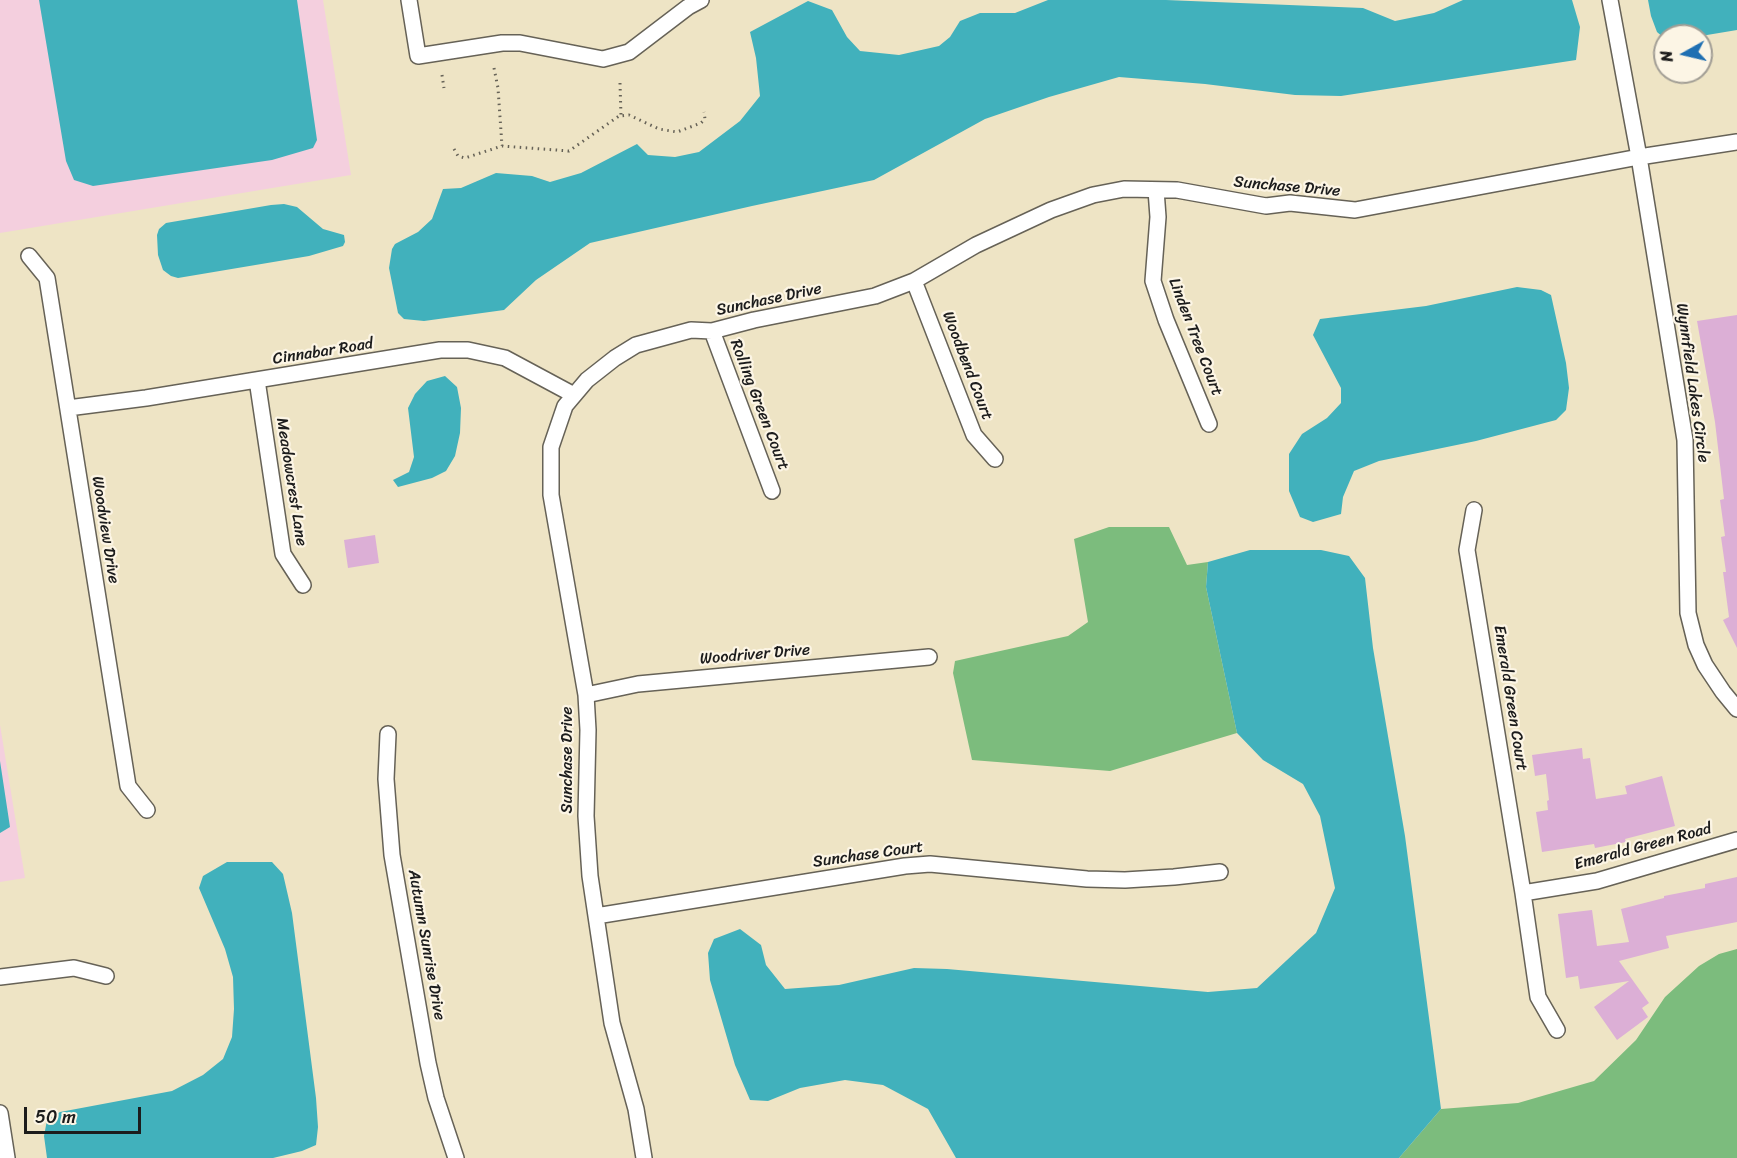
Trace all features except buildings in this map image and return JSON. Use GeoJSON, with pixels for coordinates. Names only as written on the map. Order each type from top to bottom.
{"type":"FeatureCollection","features":[{"type":"Feature","properties":{"kind":"street"},"geometry":{"type":"LineString","coordinates":[[409,0],[418,56],[502,43],[521,43],[603,59],[629,52],[688,7],[701,0]]}},
{"type":"Feature","properties":{"kind":"street","name":"Wynnfield Lakes Circle"},"geometry":{"type":"LineString","coordinates":[[1610,0],[1639,157],[1687,454],[1688,613],[1696,645],[1705,665],[1737,709]]}},
{"type":"Feature","properties":{"kind":"street","name":"Sunchase Drive"},"geometry":{"type":"LineString","coordinates":[[644,1158],[636,1109],[612,1023],[590,876],[586,816],[588,730],[586,695],[551,495],[550,447],[565,406],[587,380],[636,345],[691,330],[712,331],[754,320],[875,296],[914,281],[976,245],[1051,210],[1093,195],[1124,189],[1177,190],[1266,206],[1290,203],[1354,210],[1639,157],[1737,142]]}},
{"type":"Feature","properties":{"kind":"street","name":"Linden Tree Court"},"geometry":{"type":"LineString","coordinates":[[1155,190],[1158,217],[1153,281],[1166,320],[1209,424]]}},
{"type":"Feature","properties":{"kind":"street","name":"Woodview Drive"},"geometry":{"type":"LineString","coordinates":[[29,256],[47,278],[128,786],[147,810]]}},
{"type":"Feature","properties":{"kind":"street","name":"Woodbend Court"},"geometry":{"type":"LineString","coordinates":[[914,281],[974,435],[995,459]]}},
{"type":"Feature","properties":{"kind":"street","name":"Rolling Green Court"},"geometry":{"type":"LineString","coordinates":[[712,331],[772,491]]}},
{"type":"Feature","properties":{"kind":"street","name":"Cinnabar Road"},"geometry":{"type":"LineString","coordinates":[[68,408],[440,350],[468,350],[505,358],[574,395]]}},
{"type":"Feature","properties":{"kind":"street","name":"Meadowcrest Lane"},"geometry":{"type":"LineString","coordinates":[[257,380],[283,554],[303,585]]}},
{"type":"Feature","properties":{"kind":"street","name":"Emerald Green Court"},"geometry":{"type":"LineString","coordinates":[[1474,510],[1467,550],[1538,997],[1557,1030]]}},
{"type":"Feature","properties":{"kind":"street","name":"Woodriver Drive"},"geometry":{"type":"LineString","coordinates":[[586,695],[638,684],[929,657]]}},
{"type":"Feature","properties":{"kind":"street","name":"Autumn Sunrise Drive"},"geometry":{"type":"LineString","coordinates":[[388,734],[386,779],[392,855],[428,1063],[436,1098],[456,1158]]}},
{"type":"Feature","properties":{"kind":"street","name":"Emerald Green Road"},"geometry":{"type":"LineString","coordinates":[[1523,893],[1597,881],[1737,840]]}},
{"type":"Feature","properties":{"kind":"street","name":"Sunchase Court"},"geometry":{"type":"LineString","coordinates":[[596,916],[930,864],[1087,879],[1164,878],[1220,872]]}},
{"type":"Feature","properties":{"kind":"street"},"geometry":{"type":"LineString","coordinates":[[0,977],[74,968],[106,975]]}},
{"type":"Feature","properties":{"kind":"street"},"geometry":{"type":"LineString","coordinates":[[0,1113],[7,1158]]}},
{"type":"Feature","properties":{"kind":"path"},"geometry":{"type":"LineString","coordinates":[[494,68],[498,88],[502,146]]}},
{"type":"Feature","properties":{"kind":"path"},"geometry":{"type":"LineString","coordinates":[[442,75],[444,88]]}},
{"type":"Feature","properties":{"kind":"path"},"geometry":{"type":"LineString","coordinates":[[620,83],[621,116]]}},
{"type":"Feature","properties":{"kind":"path"},"geometry":{"type":"LineString","coordinates":[[454,149],[458,156],[465,158],[502,146],[573,150],[612,120],[621,116],[629,115],[659,129],[677,132],[701,123],[705,119],[704,112]]}},
{"type":"Feature","properties":{"kind":"shaded area"},"geometry":{"type":"Polygon","coordinates":[[[0,0],[323,0],[351,175],[0,233],[0,0]]]}},
{"type":"Feature","properties":{"kind":"shaded area"},"geometry":{"type":"Polygon","coordinates":[[[0,725],[25,878],[0,882],[0,725]]]}},
{"type":"Feature","properties":{"kind":"green space"},"geometry":{"type":"Polygon","coordinates":[[[1109,527],[1169,527],[1187,565],[1208,562],[1206,587],[1237,733],[1110,771],[972,760],[953,673],[955,661],[1068,636],[1088,622],[1074,539],[1109,527]]]}},
{"type":"Feature","properties":{"kind":"green space"},"geometry":{"type":"Polygon","coordinates":[[[1737,949],[1737,1158],[1399,1158],[1441,1109],[1518,1103],[1594,1081],[1636,1040],[1665,997],[1699,966],[1719,954],[1737,949]]]}},
{"type":"Feature","properties":{"kind":"water"},"geometry":{"type":"Polygon","coordinates":[[[39,0],[297,0],[317,140],[313,148],[272,160],[93,186],[74,180],[66,161],[39,0]]]}},
{"type":"Feature","properties":{"kind":"water"},"geometry":{"type":"Polygon","coordinates":[[[1048,0],[1166,0],[1363,8],[1395,21],[1434,13],[1463,0],[1572,0],[1580,27],[1576,60],[1341,96],[1295,95],[1119,77],[1049,97],[985,119],[874,180],[590,243],[536,280],[504,310],[424,321],[404,319],[398,313],[389,268],[392,249],[395,244],[418,232],[432,219],[443,189],[461,188],[496,173],[532,176],[550,182],[581,173],[637,144],[648,155],[675,157],[699,152],[740,121],[760,96],[756,58],[750,32],[808,1],[832,10],[847,37],[860,51],[899,55],[939,46],[950,37],[960,21],[980,13],[1015,13],[1048,0]]]}},
{"type":"Feature","properties":{"kind":"water"},"geometry":{"type":"Polygon","coordinates":[[[1648,0],[1737,0],[1737,30],[1713,34],[1713,24],[1654,24],[1648,0]]]}},
{"type":"Feature","properties":{"kind":"water"},"geometry":{"type":"Polygon","coordinates":[[[284,204],[297,207],[323,229],[344,235],[343,246],[309,256],[178,278],[163,270],[158,255],[157,235],[159,229],[166,223],[284,204]]]}},
{"type":"Feature","properties":{"kind":"water"},"geometry":{"type":"Polygon","coordinates":[[[1517,287],[1541,290],[1551,295],[1566,363],[1569,388],[1566,410],[1556,420],[1476,441],[1379,461],[1354,471],[1343,497],[1341,514],[1313,522],[1300,517],[1289,491],[1289,454],[1302,434],[1327,418],[1341,403],[1341,388],[1313,335],[1320,319],[1426,306],[1517,287]]]}},
{"type":"Feature","properties":{"kind":"water"},"geometry":{"type":"Polygon","coordinates":[[[445,376],[457,387],[461,408],[460,433],[455,456],[446,471],[432,478],[398,487],[393,480],[409,472],[414,457],[408,408],[415,394],[427,381],[445,376]]]}},
{"type":"Feature","properties":{"kind":"water"},"geometry":{"type":"Polygon","coordinates":[[[1250,550],[1321,550],[1349,556],[1365,578],[1373,648],[1405,836],[1441,1109],[1399,1158],[956,1158],[928,1109],[883,1085],[845,1080],[800,1088],[768,1101],[750,1100],[735,1065],[710,980],[708,953],[714,939],[740,929],[761,945],[766,965],[785,989],[839,985],[914,968],[1208,992],[1257,988],[1316,933],[1335,888],[1320,816],[1303,784],[1263,760],[1237,733],[1206,587],[1208,562],[1250,550]]]}},
{"type":"Feature","properties":{"kind":"water"},"geometry":{"type":"Polygon","coordinates":[[[0,761],[10,827],[0,833],[0,761]]]}},
{"type":"Feature","properties":{"kind":"water"},"geometry":{"type":"Polygon","coordinates":[[[227,862],[272,862],[283,874],[292,913],[316,1098],[318,1127],[316,1145],[273,1158],[47,1158],[44,1136],[47,1120],[60,1112],[172,1091],[203,1075],[223,1059],[232,1037],[233,977],[225,949],[199,888],[203,876],[227,862]]]}}]}
